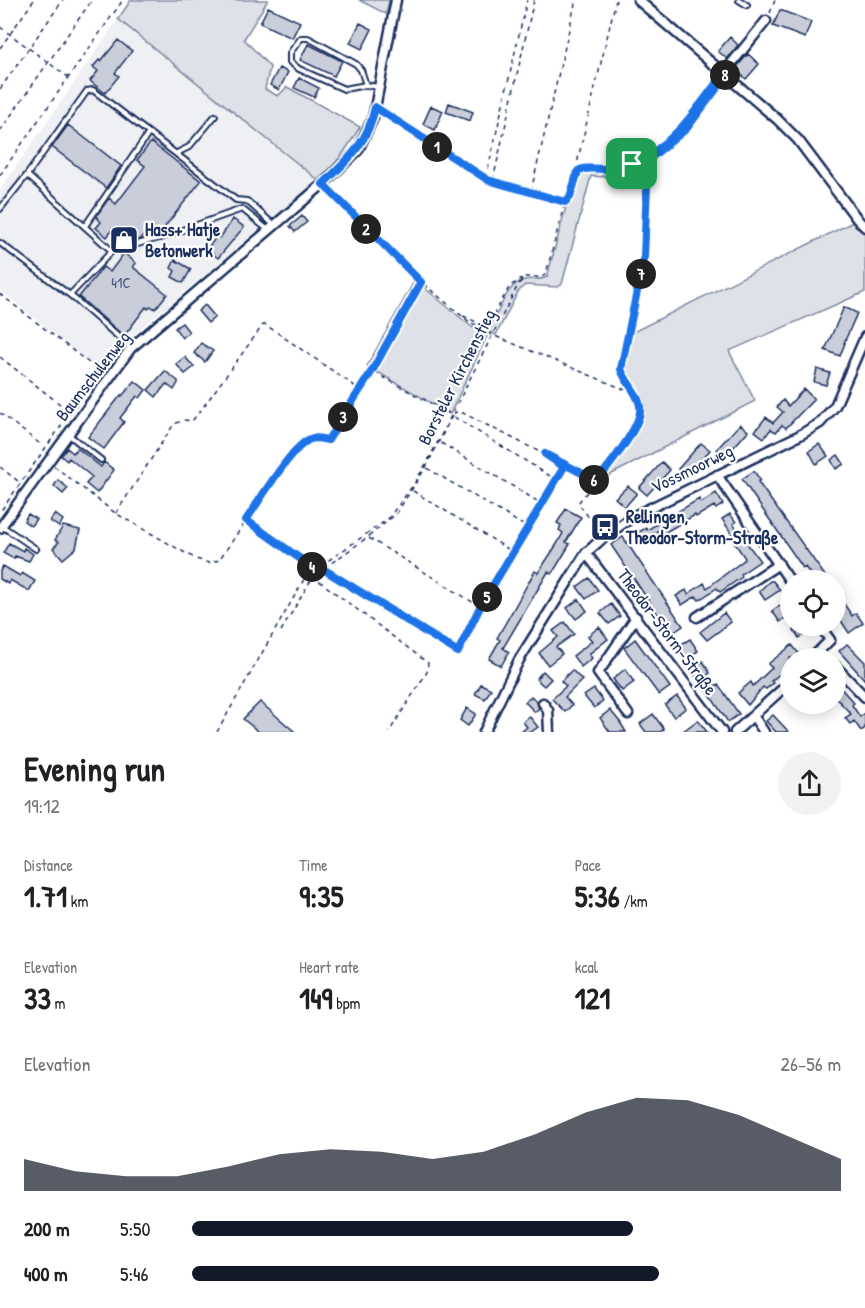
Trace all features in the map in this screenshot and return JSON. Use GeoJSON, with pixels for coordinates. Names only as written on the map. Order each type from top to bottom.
{"type":"FeatureCollection","features":[{"type":"Feature","properties":{"kind":"street","name":"Baumschulenweg"},"geometry":{"type":"LineString","coordinates":[[1,527],[131,348],[323,184],[358,150],[373,118],[396,0]]}},
{"type":"Feature","properties":{"kind":"street"},"geometry":{"type":"LineString","coordinates":[[644,2],[798,140],[865,227]]}},
{"type":"Feature","properties":{"kind":"street"},"geometry":{"type":"LineString","coordinates":[[724,75],[766,21]]}},
{"type":"Feature","properties":{"kind":"street","name":"Vossmoorweg"},"geometry":{"type":"LineString","coordinates":[[484,732],[519,660],[586,553],[634,516],[820,423],[835,406],[865,337]]}},
{"type":"Feature","properties":{"kind":"street"},"geometry":{"type":"LineString","coordinates":[[717,475],[783,570]]}},
{"type":"Feature","properties":{"kind":"street","name":"Theodor-Storm-Straße"},"geometry":{"type":"LineString","coordinates":[[586,553],[722,732]]}},
{"type":"Feature","properties":{"kind":"street"},"geometry":{"type":"LineString","coordinates":[[697,617],[779,564]]}},
{"type":"Feature","properties":{"kind":"street"},"geometry":{"type":"LineString","coordinates":[[628,714],[598,674],[636,617]]}},
{"type":"Feature","properties":{"kind":"street"},"geometry":{"type":"LineString","coordinates":[[822,648],[830,640],[827,636]]}},
{"type":"Feature","properties":{"kind":"street"},"geometry":{"type":"LineString","coordinates":[[846,677],[865,697]]}},
{"type":"Feature","properties":{"kind":"street"},"geometry":{"type":"LineString","coordinates":[[735,732],[780,692]]}},
{"type":"Feature","properties":{"kind":"street"},"geometry":{"type":"LineString","coordinates":[[543,702],[548,710],[549,732]]}},
{"type":"Feature","properties":{"kind":"street"},"geometry":{"type":"LineString","coordinates":[[754,717],[764,732]]}},
{"type":"Feature","properties":{"kind":"lane"},"geometry":{"type":"LineString","coordinates":[[739,0],[747,5]]}},
{"type":"Feature","properties":{"kind":"lane"},"geometry":{"type":"LineString","coordinates":[[366,85],[361,70],[356,64],[308,38],[301,38],[290,52],[290,62],[328,83],[347,89],[366,85],[379,87]]}},
{"type":"Feature","properties":{"kind":"lane"},"geometry":{"type":"LineString","coordinates":[[0,209],[87,92],[93,90],[237,200],[247,201],[272,228]]}},
{"type":"Feature","properties":{"kind":"lane"},"geometry":{"type":"LineString","coordinates":[[177,153],[189,147],[215,116]]}},
{"type":"Feature","properties":{"kind":"lane"},"geometry":{"type":"LineString","coordinates":[[84,226],[149,133]]}},
{"type":"Feature","properties":{"kind":"lane"},"geometry":{"type":"LineString","coordinates":[[27,175],[112,251]]}},
{"type":"Feature","properties":{"kind":"lane"},"geometry":{"type":"LineString","coordinates":[[70,295],[112,251],[163,237],[242,209],[272,228]]}},
{"type":"Feature","properties":{"kind":"lane"},"geometry":{"type":"LineString","coordinates":[[0,243],[70,295],[131,348]]}},
{"type":"Feature","properties":{"kind":"lane"},"geometry":{"type":"LineString","coordinates":[[68,435],[101,460]]}},
{"type":"Feature","properties":{"kind":"lane"},"geometry":{"type":"LineString","coordinates":[[1,527],[36,549]]}},
{"type":"Feature","properties":{"kind":"path"},"geometry":{"type":"LineString","coordinates":[[0,48],[34,0]]}},
{"type":"Feature","properties":{"kind":"path"},"geometry":{"type":"LineString","coordinates":[[0,89],[63,0]]}},
{"type":"Feature","properties":{"kind":"path"},"geometry":{"type":"LineString","coordinates":[[0,130],[92,0]]}},
{"type":"Feature","properties":{"kind":"path"},"geometry":{"type":"LineString","coordinates":[[0,175],[123,0]]}},
{"type":"Feature","properties":{"kind":"path"},"geometry":{"type":"LineString","coordinates":[[484,177],[488,169],[527,0]]}},
{"type":"Feature","properties":{"kind":"path"},"geometry":{"type":"LineString","coordinates":[[493,181],[534,0]]}},
{"type":"Feature","properties":{"kind":"path"},"geometry":{"type":"LineString","coordinates":[[531,191],[576,0]]}},
{"type":"Feature","properties":{"kind":"path"},"geometry":{"type":"LineString","coordinates":[[458,314],[479,323],[489,323],[510,286],[525,277],[542,277],[546,274],[565,202],[570,197],[578,171],[578,159],[616,0]]}},
{"type":"Feature","properties":{"kind":"path"},"geometry":{"type":"LineString","coordinates":[[766,21],[775,0]]}},
{"type":"Feature","properties":{"kind":"path"},"geometry":{"type":"LineString","coordinates":[[0,27],[68,77]]}},
{"type":"Feature","properties":{"kind":"path"},"geometry":{"type":"LineString","coordinates":[[578,171],[585,168],[612,171],[647,156],[674,135],[724,75]]}},
{"type":"Feature","properties":{"kind":"path"},"geometry":{"type":"LineString","coordinates":[[585,168],[595,174],[611,175],[648,160],[686,129],[724,75]]}},
{"type":"Feature","properties":{"kind":"path"},"geometry":{"type":"LineString","coordinates":[[375,107],[484,177],[565,202]]}},
{"type":"Feature","properties":{"kind":"path"},"geometry":{"type":"LineString","coordinates":[[604,537],[578,503],[622,450],[640,415],[641,408],[621,369],[644,257],[648,160]]}},
{"type":"Feature","properties":{"kind":"path"},"geometry":{"type":"LineString","coordinates":[[611,175],[628,183],[640,185],[648,192]]}},
{"type":"Feature","properties":{"kind":"path"},"geometry":{"type":"LineString","coordinates":[[323,184],[421,282],[478,329],[635,394]]}},
{"type":"Feature","properties":{"kind":"path","name":"Borsteler Kirchenstieg"},"geometry":{"type":"LineString","coordinates":[[217,732],[306,576],[388,519],[414,484],[452,416],[518,285],[525,277]]}},
{"type":"Feature","properties":{"kind":"path"},"geometry":{"type":"LineString","coordinates":[[48,462],[115,513],[196,559],[209,563],[219,560],[284,466],[304,442],[313,437],[328,440],[372,371],[421,282]]}},
{"type":"Feature","properties":{"kind":"path"},"geometry":{"type":"LineString","coordinates":[[0,294],[94,367],[97,372],[96,377],[0,512]]}},
{"type":"Feature","properties":{"kind":"path"},"geometry":{"type":"LineString","coordinates":[[115,513],[174,424],[184,420],[192,421],[263,325],[359,389]]}},
{"type":"Feature","properties":{"kind":"path"},"geometry":{"type":"LineString","coordinates":[[0,357],[70,412]]}},
{"type":"Feature","properties":{"kind":"path"},"geometry":{"type":"LineString","coordinates":[[372,371],[452,416],[556,480]]}},
{"type":"Feature","properties":{"kind":"path"},"geometry":{"type":"LineString","coordinates":[[0,412],[45,448]]}},
{"type":"Feature","properties":{"kind":"path"},"geometry":{"type":"LineString","coordinates":[[281,631],[311,580],[396,514],[412,491],[456,412],[463,413],[597,481]]}},
{"type":"Feature","properties":{"kind":"path"},"geometry":{"type":"LineString","coordinates":[[440,442],[542,504]]}},
{"type":"Feature","properties":{"kind":"path"},"geometry":{"type":"LineString","coordinates":[[246,520],[316,570],[323,569],[458,652],[480,607],[564,467],[545,454]]}},
{"type":"Feature","properties":{"kind":"path"},"geometry":{"type":"LineString","coordinates":[[0,467],[20,483]]}},
{"type":"Feature","properties":{"kind":"path"},"geometry":{"type":"LineString","coordinates":[[426,467],[528,528]]}},
{"type":"Feature","properties":{"kind":"path"},"geometry":{"type":"LineString","coordinates":[[412,491],[513,552]]}},
{"type":"Feature","properties":{"kind":"path"},"geometry":{"type":"LineString","coordinates":[[368,537],[480,607]]}},
{"type":"Feature","properties":{"kind":"path"},"geometry":{"type":"LineString","coordinates":[[316,577],[428,663],[427,672],[389,732]]}},
{"type":"Feature","properties":{"kind":"shaded area"},"geometry":{"type":"Polygon","coordinates":[[[131,0],[268,0],[244,39],[270,67],[265,89],[278,96],[287,87],[360,127],[341,155],[318,180],[118,19],[131,0]]]}},
{"type":"Feature","properties":{"kind":"shaded area"},"geometry":{"type":"Polygon","coordinates":[[[359,0],[389,0],[386,14],[359,0]]]}},
{"type":"Feature","properties":{"kind":"shaded area","name":"Hass+ Hatje Betonwerk"},"geometry":{"type":"Polygon","coordinates":[[[118,19],[318,180],[127,340],[103,374],[0,290],[0,190],[118,19]]]}},
{"type":"Feature","properties":{"kind":"shaded area"},"geometry":{"type":"Polygon","coordinates":[[[723,76],[726,78],[686,132],[647,164],[615,178],[591,176],[562,284],[558,287],[525,285],[518,292],[496,335],[472,323],[483,326],[491,324],[512,287],[524,280],[547,277],[567,203],[571,199],[580,171],[617,171],[650,156],[690,120],[723,76]]]}},
{"type":"Feature","properties":{"kind":"shaded area"},"geometry":{"type":"Polygon","coordinates":[[[853,222],[865,233],[865,292],[729,351],[755,401],[604,478],[638,430],[645,410],[643,398],[630,381],[625,368],[631,333],[853,222]]]}},
{"type":"Feature","properties":{"kind":"shaded area"},"geometry":{"type":"Polygon","coordinates":[[[415,280],[473,328],[487,336],[450,414],[367,366],[415,280]]]}},
{"type":"Feature","properties":{"kind":"building"},"geometry":{"type":"Polygon","coordinates":[[[268,7],[300,22],[292,38],[260,23],[268,7]]]}},
{"type":"Feature","properties":{"kind":"building"},"geometry":{"type":"Polygon","coordinates":[[[780,10],[811,22],[805,38],[773,26],[780,10]]]}},
{"type":"Feature","properties":{"kind":"building"},"geometry":{"type":"Polygon","coordinates":[[[360,23],[372,29],[362,49],[350,43],[360,23]]]}},
{"type":"Feature","properties":{"kind":"building"},"geometry":{"type":"Polygon","coordinates":[[[730,37],[738,45],[727,59],[718,51],[730,37]]]}},
{"type":"Feature","properties":{"kind":"building"},"geometry":{"type":"Polygon","coordinates":[[[118,40],[132,51],[115,73],[119,76],[105,93],[90,81],[98,71],[93,67],[118,40]]]}},
{"type":"Feature","properties":{"kind":"building"},"geometry":{"type":"Polygon","coordinates":[[[308,44],[342,61],[334,76],[300,60],[308,44]]]}},
{"type":"Feature","properties":{"kind":"building"},"geometry":{"type":"Polygon","coordinates":[[[748,54],[759,64],[746,79],[735,69],[748,54]]]}},
{"type":"Feature","properties":{"kind":"building"},"geometry":{"type":"Polygon","coordinates":[[[279,68],[288,72],[279,90],[270,85],[279,68]]]}},
{"type":"Feature","properties":{"kind":"building"},"geometry":{"type":"Polygon","coordinates":[[[299,78],[319,88],[314,97],[294,88],[299,78]]]}},
{"type":"Feature","properties":{"kind":"building"},"geometry":{"type":"Polygon","coordinates":[[[449,103],[473,112],[470,121],[446,112],[449,103]]]}},
{"type":"Feature","properties":{"kind":"building"},"geometry":{"type":"Polygon","coordinates":[[[431,106],[443,111],[435,130],[423,124],[431,106]]]}},
{"type":"Feature","properties":{"kind":"building"},"geometry":{"type":"Polygon","coordinates":[[[68,125],[121,166],[106,188],[52,147],[68,125]]]}},
{"type":"Feature","properties":{"kind":"building"},"geometry":{"type":"Polygon","coordinates":[[[151,142],[201,181],[160,233],[151,226],[141,239],[135,241],[125,240],[112,230],[107,237],[96,228],[101,222],[97,215],[109,198],[116,204],[145,166],[137,160],[151,142]]]}},
{"type":"Feature","properties":{"kind":"building"},"geometry":{"type":"Polygon","coordinates":[[[302,216],[307,222],[295,232],[290,226],[302,216]]]}},
{"type":"Feature","properties":{"kind":"building"},"geometry":{"type":"Polygon","coordinates":[[[233,219],[244,227],[218,258],[207,249],[217,236],[220,238],[233,219]]]}},
{"type":"Feature","properties":{"kind":"building"},"geometry":{"type":"Polygon","coordinates":[[[124,253],[136,263],[133,267],[167,294],[155,309],[151,306],[148,309],[146,307],[124,336],[79,297],[103,267],[110,272],[124,253]]]}},
{"type":"Feature","properties":{"kind":"building"},"geometry":{"type":"Polygon","coordinates":[[[175,260],[191,269],[183,283],[172,277],[175,271],[171,268],[175,260]]]}},
{"type":"Feature","properties":{"kind":"building"},"geometry":{"type":"Polygon","coordinates":[[[205,305],[215,317],[208,323],[198,311],[205,305]]]}},
{"type":"Feature","properties":{"kind":"building"},"geometry":{"type":"Polygon","coordinates":[[[844,307],[857,313],[840,356],[825,350],[844,307]]]}},
{"type":"Feature","properties":{"kind":"building"},"geometry":{"type":"Polygon","coordinates":[[[182,323],[189,332],[182,338],[175,328],[182,323]]]}},
{"type":"Feature","properties":{"kind":"building"},"geometry":{"type":"Polygon","coordinates":[[[201,343],[213,351],[205,362],[194,353],[201,343]]]}},
{"type":"Feature","properties":{"kind":"building"},"geometry":{"type":"Polygon","coordinates":[[[185,357],[194,367],[185,374],[176,364],[185,357]]]}},
{"type":"Feature","properties":{"kind":"building"},"geometry":{"type":"Polygon","coordinates":[[[817,369],[830,373],[826,385],[814,382],[817,369]]]}},
{"type":"Feature","properties":{"kind":"building"},"geometry":{"type":"Polygon","coordinates":[[[165,371],[178,383],[174,390],[166,384],[156,397],[148,390],[165,371]]]}},
{"type":"Feature","properties":{"kind":"building"},"geometry":{"type":"Polygon","coordinates":[[[135,381],[146,390],[140,398],[137,396],[120,418],[124,422],[104,449],[88,437],[135,381]]]}},
{"type":"Feature","properties":{"kind":"building"},"geometry":{"type":"Polygon","coordinates":[[[804,389],[814,399],[786,428],[782,425],[776,432],[771,429],[764,438],[755,431],[766,417],[773,423],[783,412],[777,407],[783,400],[788,406],[804,389]]]}},
{"type":"Feature","properties":{"kind":"building"},"geometry":{"type":"Polygon","coordinates":[[[740,424],[748,431],[725,457],[717,449],[740,424]]]}},
{"type":"Feature","properties":{"kind":"building"},"geometry":{"type":"Polygon","coordinates":[[[701,443],[710,450],[686,476],[678,469],[701,443]]]}},
{"type":"Feature","properties":{"kind":"building"},"geometry":{"type":"Polygon","coordinates":[[[819,444],[828,456],[816,464],[809,451],[819,444]]]}},
{"type":"Feature","properties":{"kind":"building"},"geometry":{"type":"Polygon","coordinates":[[[67,448],[73,453],[77,448],[101,467],[104,462],[114,470],[97,493],[86,484],[92,477],[69,458],[67,461],[61,456],[67,448]]]}},
{"type":"Feature","properties":{"kind":"building"},"geometry":{"type":"Polygon","coordinates":[[[838,455],[844,464],[836,469],[831,460],[838,455]]]}},
{"type":"Feature","properties":{"kind":"building"},"geometry":{"type":"Polygon","coordinates":[[[662,462],[670,470],[647,495],[639,488],[662,462]]]}},
{"type":"Feature","properties":{"kind":"building"},"geometry":{"type":"Polygon","coordinates":[[[754,471],[760,480],[758,482],[821,570],[803,568],[742,479],[754,471]]]}},
{"type":"Feature","properties":{"kind":"building"},"geometry":{"type":"Polygon","coordinates":[[[58,480],[68,488],[63,494],[54,486],[58,480]]]}},
{"type":"Feature","properties":{"kind":"building"},"geometry":{"type":"Polygon","coordinates":[[[628,486],[637,493],[625,507],[615,498],[628,486]]]}},
{"type":"Feature","properties":{"kind":"building"},"geometry":{"type":"Polygon","coordinates":[[[716,493],[723,504],[716,509],[714,506],[662,534],[659,530],[636,544],[633,539],[637,537],[635,534],[646,528],[647,530],[699,499],[701,503],[716,493]]]}},
{"type":"Feature","properties":{"kind":"building"},"geometry":{"type":"Polygon","coordinates":[[[566,509],[581,517],[566,542],[570,544],[552,574],[548,572],[503,648],[509,652],[501,666],[489,659],[500,640],[497,638],[535,571],[538,573],[563,533],[559,530],[561,525],[557,523],[566,509]]]}},
{"type":"Feature","properties":{"kind":"building"},"geometry":{"type":"Polygon","coordinates":[[[28,514],[36,519],[31,526],[24,521],[28,514]]]}},
{"type":"Feature","properties":{"kind":"building"},"geometry":{"type":"Polygon","coordinates":[[[55,514],[63,520],[59,527],[50,521],[55,514]]]}},
{"type":"Feature","properties":{"kind":"building"},"geometry":{"type":"Polygon","coordinates":[[[730,514],[736,522],[733,524],[760,561],[720,592],[717,588],[699,600],[696,596],[682,605],[676,596],[686,590],[688,594],[704,583],[707,588],[744,560],[745,558],[722,519],[730,514]]]}},
{"type":"Feature","properties":{"kind":"building"},"geometry":{"type":"Polygon","coordinates":[[[63,526],[80,530],[76,548],[63,559],[53,548],[59,542],[55,540],[63,526]]]}},
{"type":"Feature","properties":{"kind":"building"},"geometry":{"type":"Polygon","coordinates":[[[623,537],[683,626],[671,634],[611,545],[623,537]]]}},
{"type":"Feature","properties":{"kind":"building"},"geometry":{"type":"Polygon","coordinates":[[[9,543],[33,554],[29,561],[15,556],[14,559],[3,553],[9,543]]]}},
{"type":"Feature","properties":{"kind":"building"},"geometry":{"type":"Polygon","coordinates":[[[3,566],[20,576],[22,573],[35,581],[29,591],[10,580],[8,584],[0,579],[3,566]]]}},
{"type":"Feature","properties":{"kind":"building"},"geometry":{"type":"Polygon","coordinates":[[[589,578],[598,590],[586,599],[577,587],[589,578]]]}},
{"type":"Feature","properties":{"kind":"building"},"geometry":{"type":"Polygon","coordinates":[[[770,581],[773,581],[780,590],[765,600],[759,591],[770,581]]]}},
{"type":"Feature","properties":{"kind":"building"},"geometry":{"type":"Polygon","coordinates":[[[579,599],[587,611],[576,619],[567,608],[579,599]]]}},
{"type":"Feature","properties":{"kind":"building"},"geometry":{"type":"Polygon","coordinates":[[[611,604],[620,616],[609,624],[600,613],[611,604]]]}},
{"type":"Feature","properties":{"kind":"building"},"geometry":{"type":"Polygon","coordinates":[[[780,605],[780,622],[772,611],[780,605]]]}},
{"type":"Feature","properties":{"kind":"building"},"geometry":{"type":"Polygon","coordinates":[[[846,607],[852,616],[856,613],[863,623],[849,633],[846,628],[846,607]]]}},
{"type":"Feature","properties":{"kind":"building"},"geometry":{"type":"Polygon","coordinates":[[[724,613],[731,622],[707,640],[700,632],[724,613]]]}},
{"type":"Feature","properties":{"kind":"building"},"geometry":{"type":"Polygon","coordinates":[[[565,622],[574,634],[556,647],[562,654],[548,665],[539,653],[558,637],[553,631],[565,622]]]}},
{"type":"Feature","properties":{"kind":"building"},"geometry":{"type":"Polygon","coordinates":[[[599,627],[608,639],[589,654],[592,658],[581,667],[573,656],[592,641],[588,636],[599,627]]]}},
{"type":"Feature","properties":{"kind":"building"},"geometry":{"type":"Polygon","coordinates":[[[635,639],[670,687],[659,695],[624,648],[635,639]]]}},
{"type":"Feature","properties":{"kind":"building"},"geometry":{"type":"Polygon","coordinates":[[[690,639],[698,651],[685,659],[678,646],[690,639]]]}},
{"type":"Feature","properties":{"kind":"building"},"geometry":{"type":"Polygon","coordinates":[[[847,644],[865,662],[865,680],[846,659],[846,648],[842,648],[847,644]]]}},
{"type":"Feature","properties":{"kind":"building"},"geometry":{"type":"Polygon","coordinates":[[[780,654],[780,674],[766,689],[763,687],[748,705],[738,693],[751,682],[753,686],[772,668],[768,664],[780,654]]]}},
{"type":"Feature","properties":{"kind":"building"},"geometry":{"type":"Polygon","coordinates":[[[703,661],[710,673],[699,681],[689,667],[694,663],[696,667],[703,661]]]}},
{"type":"Feature","properties":{"kind":"building"},"geometry":{"type":"Polygon","coordinates":[[[625,669],[634,682],[622,691],[613,679],[625,669]]]}},
{"type":"Feature","properties":{"kind":"building"},"geometry":{"type":"Polygon","coordinates":[[[572,670],[582,680],[565,697],[572,705],[565,712],[552,699],[566,686],[561,681],[572,670]]]}},
{"type":"Feature","properties":{"kind":"building"},"geometry":{"type":"Polygon","coordinates":[[[543,671],[551,679],[544,686],[536,679],[543,671]]]}},
{"type":"Feature","properties":{"kind":"building"},"geometry":{"type":"Polygon","coordinates":[[[481,684],[491,689],[485,699],[475,694],[481,684]]]}},
{"type":"Feature","properties":{"kind":"building"},"geometry":{"type":"Polygon","coordinates":[[[718,684],[739,714],[728,722],[707,691],[718,684]]]}},
{"type":"Feature","properties":{"kind":"building"},"geometry":{"type":"Polygon","coordinates":[[[594,689],[603,701],[594,708],[584,696],[594,689]]]}},
{"type":"Feature","properties":{"kind":"building"},"geometry":{"type":"Polygon","coordinates":[[[846,694],[854,703],[852,705],[860,717],[865,713],[865,728],[861,731],[854,721],[850,724],[845,718],[851,714],[846,709],[846,694]]]}},
{"type":"Feature","properties":{"kind":"building"},"geometry":{"type":"Polygon","coordinates":[[[531,696],[539,708],[535,712],[525,702],[531,696]]]}},
{"type":"Feature","properties":{"kind":"building"},"geometry":{"type":"Polygon","coordinates":[[[677,696],[686,708],[674,717],[665,705],[677,696]]]}},
{"type":"Feature","properties":{"kind":"building"},"geometry":{"type":"Polygon","coordinates":[[[260,702],[295,732],[259,732],[243,719],[260,702]]]}},
{"type":"Feature","properties":{"kind":"building"},"geometry":{"type":"Polygon","coordinates":[[[467,708],[476,714],[468,726],[460,720],[467,708]]]}},
{"type":"Feature","properties":{"kind":"building"},"geometry":{"type":"Polygon","coordinates":[[[610,710],[626,732],[610,732],[600,718],[610,710]]]}},
{"type":"Feature","properties":{"kind":"building"},"geometry":{"type":"Polygon","coordinates":[[[653,714],[664,729],[660,732],[646,732],[640,724],[653,714]]]}},
{"type":"Feature","properties":{"kind":"building"},"geometry":{"type":"Polygon","coordinates":[[[773,715],[789,732],[776,732],[766,721],[773,715]]]}},
{"type":"Feature","properties":{"kind":"building"},"geometry":{"type":"Polygon","coordinates":[[[529,716],[538,727],[531,732],[521,732],[527,727],[523,722],[529,716]]]}},
{"type":"Feature","properties":{"kind":"building"},"geometry":{"type":"Polygon","coordinates":[[[698,720],[707,732],[682,732],[698,720]]]}},
{"type":"Feature","properties":{"kind":"place","name":"Hass+ Hatje Betonwerk"},"geometry":{"type":"Point","coordinates":[124,240]}},
{"type":"Feature","properties":{"kind":"place","name":"Rellingen, Theodor-Storm-Straße"},"geometry":{"type":"Point","coordinates":[605,527]}},
{"type":"Feature","properties":{"kind":"route"},"geometry":{"type":"LineString","coordinates":[[723,74],[726,76],[686,129],[648,160],[644,257],[621,369],[638,399],[641,408],[640,415],[622,450],[597,481],[545,454],[564,467],[480,607],[458,652],[323,569],[316,570],[246,520],[295,451],[304,442],[313,437],[328,440],[381,356],[421,282],[323,184],[358,150],[373,118],[375,107],[488,180],[565,202],[570,197],[578,171],[582,168],[612,171],[632,164],[647,156],[674,135],[704,101],[723,74]]}}]}
